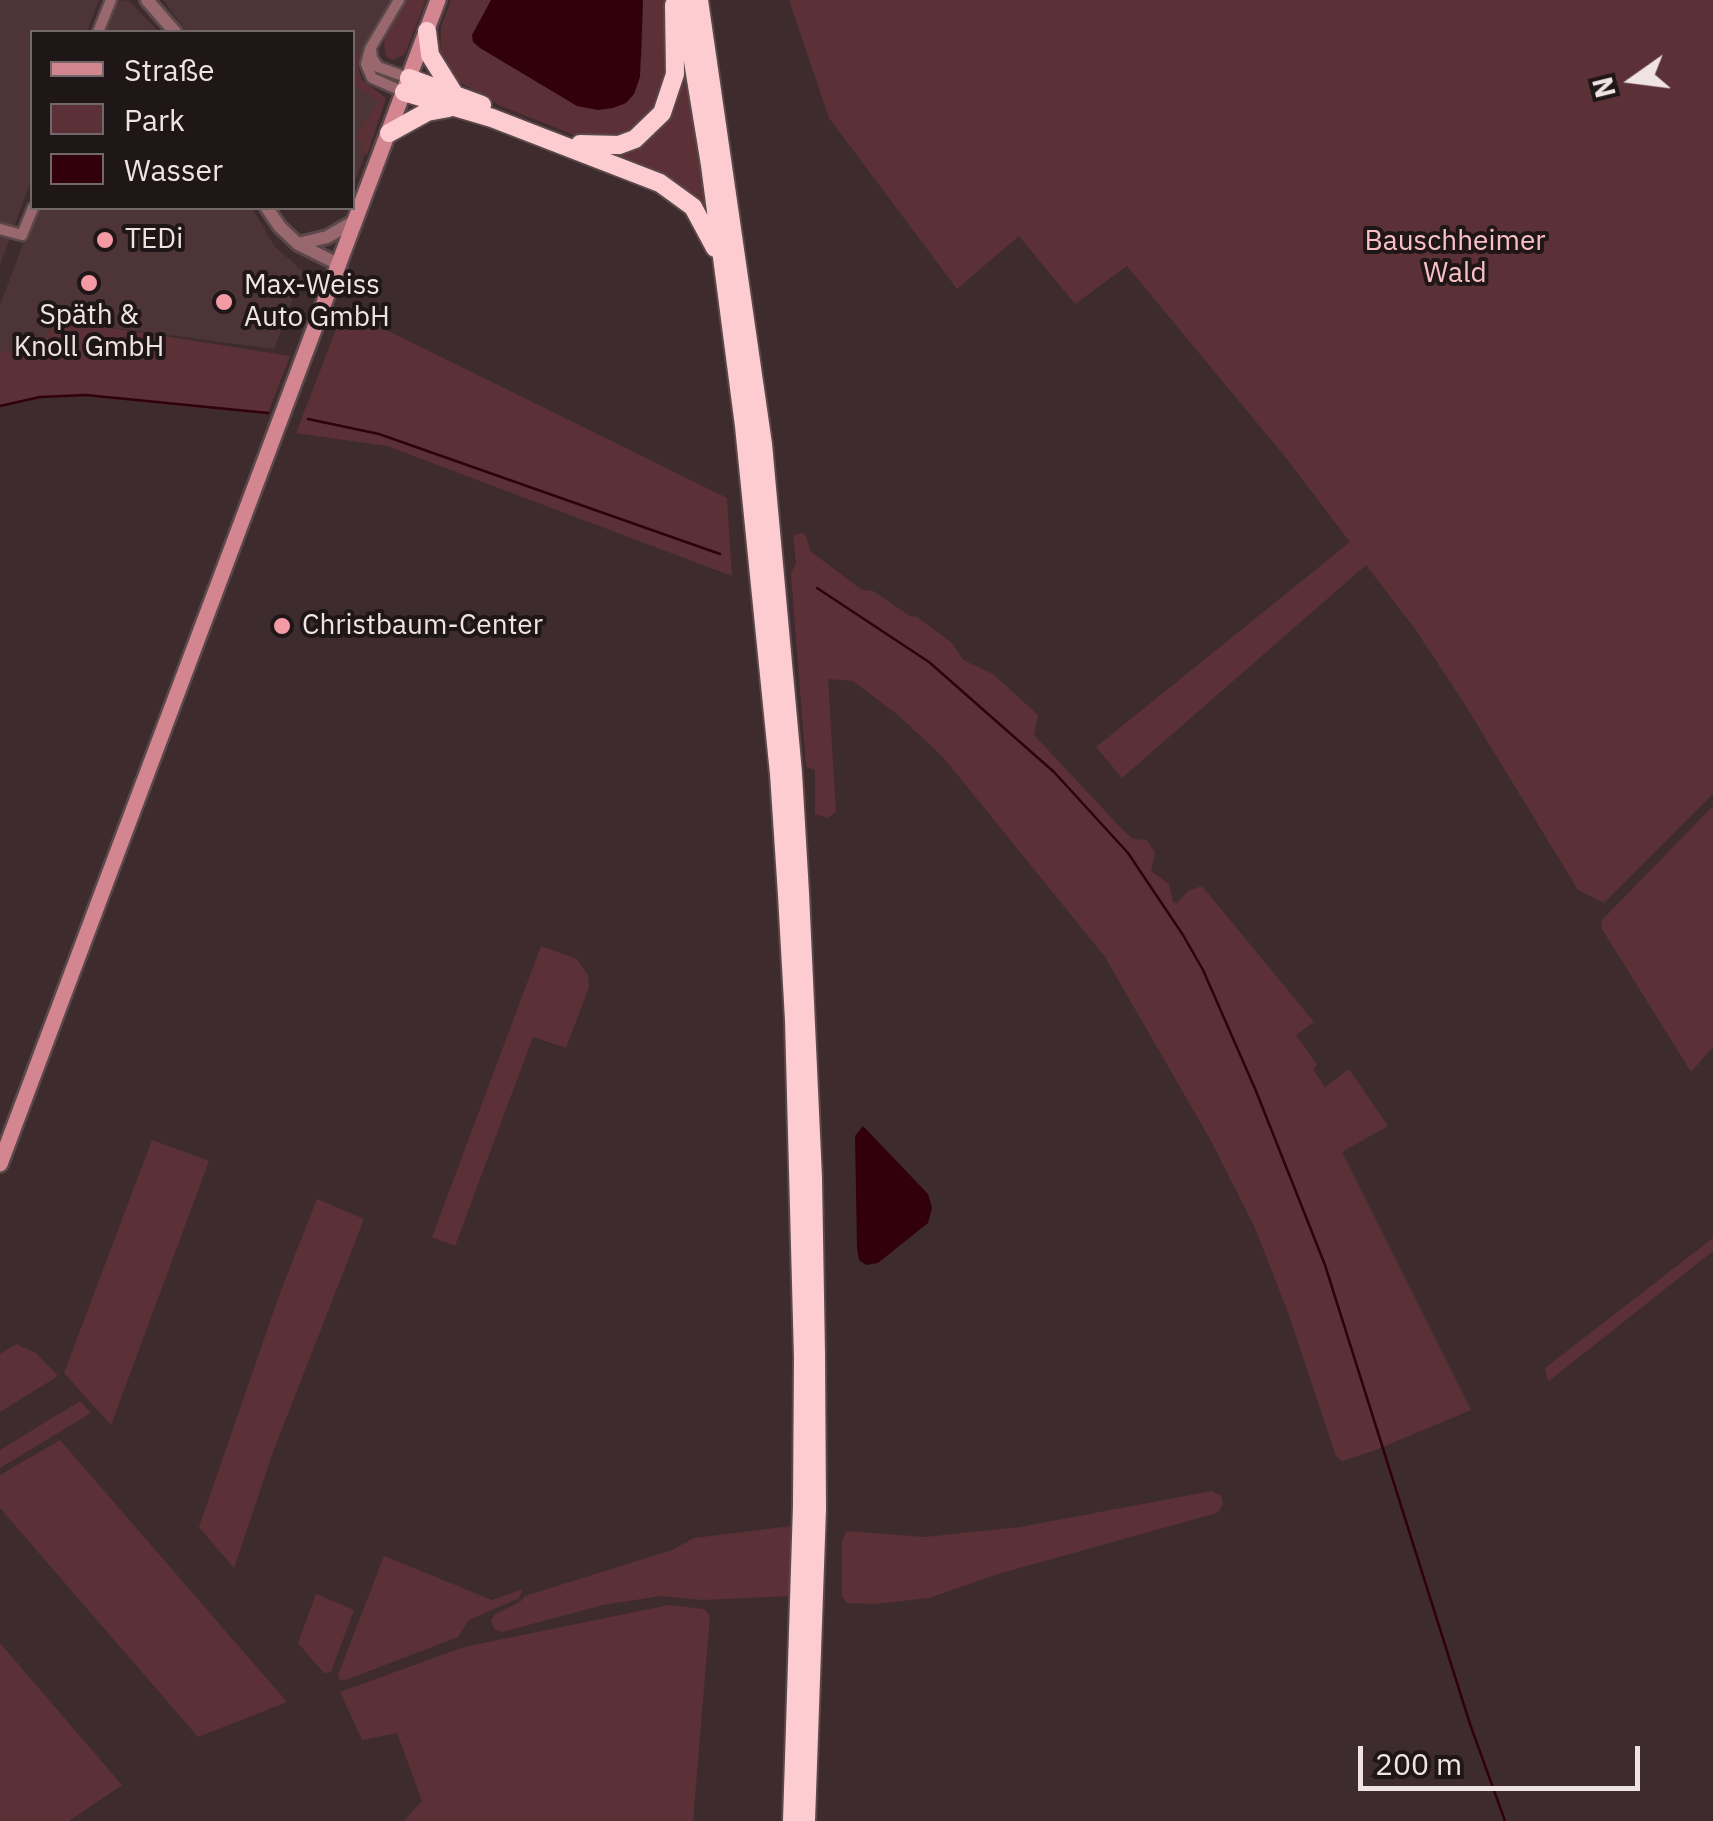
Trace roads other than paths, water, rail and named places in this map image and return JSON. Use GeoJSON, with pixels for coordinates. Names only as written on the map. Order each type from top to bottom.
{"type":"FeatureCollection","features":[{"type":"Feature","properties":{"kind":"highway"},"geometry":{"type":"LineString","coordinates":[[406,85],[574,143],[619,146],[649,128],[670,96],[676,45],[674,0]]}},
{"type":"Feature","properties":{"kind":"highway"},"geometry":{"type":"LineString","coordinates":[[683,0],[728,297],[780,774],[794,1020],[803,1358],[792,1821]]}},
{"type":"Feature","properties":{"kind":"highway"},"geometry":{"type":"LineString","coordinates":[[698,0],[763,444],[800,893],[813,1178],[817,1508],[806,1821]]}},
{"type":"Feature","properties":{"kind":"highway"},"geometry":{"type":"LineString","coordinates":[[426,31],[430,55],[456,100],[647,178],[677,193],[693,207],[705,224],[728,297]]}},
{"type":"Feature","properties":{"kind":"highway"},"geometry":{"type":"LineString","coordinates":[[388,133],[456,100]]}},
{"type":"Feature","properties":{"kind":"main road"},"geometry":{"type":"LineString","coordinates":[[0,1164],[438,0]]}},
{"type":"Feature","properties":{"kind":"street"},"geometry":{"type":"LineString","coordinates":[[99,30],[111,0]]}},
{"type":"Feature","properties":{"kind":"street"},"geometry":{"type":"LineString","coordinates":[[147,0],[173,30]]}},
{"type":"Feature","properties":{"kind":"street"},"geometry":{"type":"LineString","coordinates":[[400,0],[366,60],[369,74],[381,84],[406,85]]}},
{"type":"Feature","properties":{"kind":"street"},"geometry":{"type":"LineString","coordinates":[[0,229],[22,236],[32,210]]}},
{"type":"Feature","properties":{"kind":"street"},"geometry":{"type":"LineString","coordinates":[[268,210],[298,244],[340,265]]}},
{"type":"Feature","properties":{"kind":"street"},"geometry":{"type":"LineString","coordinates":[[298,244],[327,237],[356,220]]}},
{"type":"Feature","properties":{"kind":"water"},"geometry":{"type":"Polygon","coordinates":[[[491,0],[643,0],[640,77],[634,94],[626,103],[613,108],[577,106],[480,48],[472,35],[491,0]]]}},
{"type":"Feature","properties":{"kind":"water"},"geometry":{"type":"Polygon","coordinates":[[[863,1126],[928,1194],[932,1208],[928,1223],[878,1263],[866,1265],[859,1260],[857,1248],[855,1136],[863,1126]]]}},
{"type":"Feature","properties":{"kind":"waterway"},"geometry":{"type":"LineString","coordinates":[[0,406],[40,397],[86,395],[268,413]]}},
{"type":"Feature","properties":{"kind":"waterway"},"geometry":{"type":"LineString","coordinates":[[308,419],[379,434],[720,554]]}},
{"type":"Feature","properties":{"kind":"waterway"},"geometry":{"type":"LineString","coordinates":[[817,588],[929,662],[1054,772],[1128,853],[1203,970],[1325,1265],[1470,1724],[1505,1821]]}},
{"type":"Feature","properties":{"kind":"place","name":"TEDi"},"geometry":{"type":"Point","coordinates":[105,240]}},
{"type":"Feature","properties":{"kind":"place","name":"Späth & Knoll GmbH"},"geometry":{"type":"Point","coordinates":[89,283]}},
{"type":"Feature","properties":{"kind":"place","name":"Max-Weiss Auto GmbH"},"geometry":{"type":"Point","coordinates":[224,302]}},
{"type":"Feature","properties":{"kind":"place","name":"Christbaum-Center"},"geometry":{"type":"Point","coordinates":[282,626]}},
{"type":"Feature","properties":{"kind":"park label","name":"Bauschheimer Wald"},"geometry":{"type":"Point","coordinates":[1455,258]}}]}
